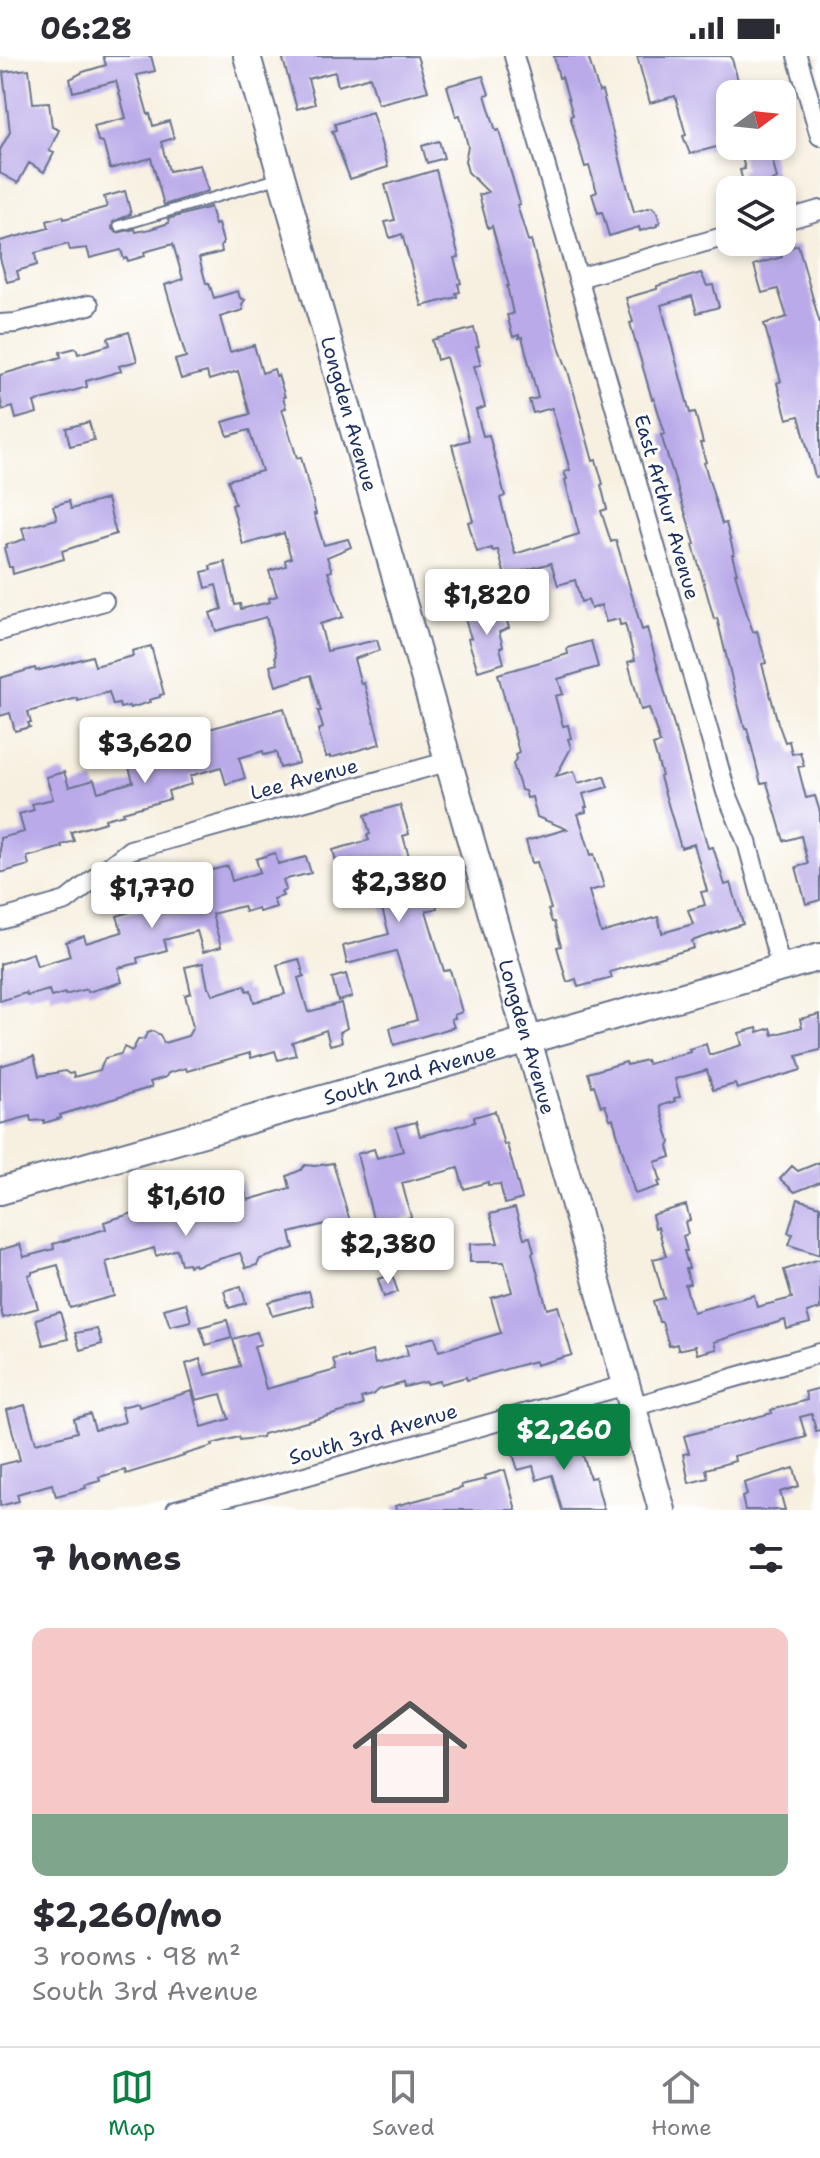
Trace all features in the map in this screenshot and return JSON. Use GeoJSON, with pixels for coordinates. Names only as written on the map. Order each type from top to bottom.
{"type":"FeatureCollection","features":[{"type":"Feature","properties":{"kind":"street","name":"Longden Avenue"},"geometry":{"type":"LineString","coordinates":[[247,56],[662,1510]]}},
{"type":"Feature","properties":{"kind":"street","name":"East Arthur Avenue"},"geometry":{"type":"LineString","coordinates":[[514,56],[726,792],[747,842],[781,968]]}},
{"type":"Feature","properties":{"kind":"street"},"geometry":{"type":"LineString","coordinates":[[797,56],[820,136]]}},
{"type":"Feature","properties":{"kind":"street"},"geometry":{"type":"LineString","coordinates":[[796,217],[820,210]]}},
{"type":"Feature","properties":{"kind":"street"},"geometry":{"type":"LineString","coordinates":[[578,278],[716,239]]}},
{"type":"Feature","properties":{"kind":"street"},"geometry":{"type":"LineString","coordinates":[[0,324],[89,305]]}},
{"type":"Feature","properties":{"kind":"street"},"geometry":{"type":"LineString","coordinates":[[0,631],[104,601]]}},
{"type":"Feature","properties":{"kind":"street","name":"Lee Avenue"},"geometry":{"type":"LineString","coordinates":[[0,920],[66,901],[130,850],[450,761]]}},
{"type":"Feature","properties":{"kind":"street","name":"South 2nd Avenue"},"geometry":{"type":"LineString","coordinates":[[0,1191],[820,957]]}},
{"type":"Feature","properties":{"kind":"street","name":"South 3rd Avenue"},"geometry":{"type":"LineString","coordinates":[[176,1510],[629,1396],[820,1353]]}},
{"type":"Feature","properties":{"kind":"lane"},"geometry":{"type":"LineString","coordinates":[[119,226],[282,177]]}},
{"type":"Feature","properties":{"kind":"building"},"geometry":{"type":"Polygon","coordinates":[[[103,56],[151,56],[155,71],[137,75],[153,126],[169,121],[174,138],[161,142],[169,171],[200,165],[208,191],[164,205],[151,158],[110,169],[103,142],[98,141],[94,126],[126,118],[116,81],[73,92],[70,79],[106,65],[103,56]]]}},
{"type":"Feature","properties":{"kind":"building"},"geometry":{"type":"Polygon","coordinates":[[[282,56],[417,56],[428,91],[378,104],[370,77],[338,86],[335,72],[308,79],[315,104],[297,109],[282,56]]]}},
{"type":"Feature","properties":{"kind":"building"},"geometry":{"type":"Polygon","coordinates":[[[554,56],[588,56],[599,92],[602,91],[634,212],[652,207],[660,223],[657,226],[640,231],[639,227],[609,236],[602,212],[598,213],[592,194],[597,192],[589,166],[585,167],[570,116],[573,115],[554,56]]]}},
{"type":"Feature","properties":{"kind":"building"},"geometry":{"type":"Polygon","coordinates":[[[637,56],[731,56],[738,80],[716,80],[716,147],[690,154],[675,96],[650,103],[637,56]]]}},
{"type":"Feature","properties":{"kind":"building"},"geometry":{"type":"Polygon","coordinates":[[[29,69],[33,103],[49,102],[52,127],[59,130],[49,151],[54,153],[44,172],[29,163],[18,183],[0,173],[0,150],[10,132],[3,72],[29,69]]]}},
{"type":"Feature","properties":{"kind":"building"},"geometry":{"type":"Polygon","coordinates":[[[483,76],[489,94],[485,95],[496,131],[499,130],[520,204],[517,205],[528,241],[531,240],[560,350],[593,461],[596,460],[603,484],[607,509],[601,511],[611,542],[616,540],[642,630],[647,628],[708,848],[713,847],[725,885],[731,883],[743,924],[692,941],[694,948],[610,972],[612,978],[578,987],[576,979],[567,982],[557,947],[561,946],[548,910],[551,909],[537,862],[532,863],[526,841],[567,829],[537,817],[532,797],[527,798],[525,791],[521,790],[513,764],[515,754],[519,752],[498,674],[568,654],[567,648],[591,641],[598,667],[558,679],[563,694],[555,696],[563,726],[568,725],[571,748],[556,776],[574,771],[578,783],[604,776],[608,787],[583,794],[586,812],[578,814],[604,887],[589,891],[601,933],[658,917],[662,933],[693,924],[688,910],[705,905],[701,892],[707,891],[694,844],[681,848],[653,745],[660,743],[649,708],[641,710],[628,662],[635,660],[625,624],[620,625],[619,619],[606,622],[601,605],[591,609],[588,600],[581,602],[575,580],[558,585],[551,563],[505,576],[498,550],[492,551],[492,548],[477,552],[468,522],[473,521],[452,445],[469,440],[446,357],[437,360],[432,340],[474,328],[481,365],[474,366],[485,407],[476,410],[483,436],[489,435],[505,496],[500,498],[515,554],[579,534],[565,480],[564,472],[570,470],[552,408],[533,413],[529,400],[538,398],[522,337],[513,337],[507,315],[513,314],[509,286],[492,226],[488,228],[479,195],[488,192],[468,172],[465,161],[468,146],[460,115],[456,116],[447,86],[483,76]]]}},
{"type":"Feature","properties":{"kind":"building"},"geometry":{"type":"Polygon","coordinates":[[[372,112],[388,167],[350,179],[332,131],[336,130],[335,124],[372,112]]]}},
{"type":"Feature","properties":{"kind":"building"},"geometry":{"type":"Polygon","coordinates":[[[439,141],[444,158],[427,163],[422,146],[439,141]]]}},
{"type":"Feature","properties":{"kind":"building"},"geometry":{"type":"Polygon","coordinates":[[[743,160],[772,160],[776,176],[742,176],[740,170],[745,169],[743,160]]]}},
{"type":"Feature","properties":{"kind":"building"},"geometry":{"type":"Polygon","coordinates":[[[436,170],[459,257],[454,258],[461,283],[458,284],[460,292],[456,293],[457,297],[422,306],[402,234],[390,238],[385,222],[395,220],[385,185],[436,170]]]}},
{"type":"Feature","properties":{"kind":"building"},"geometry":{"type":"Polygon","coordinates":[[[125,191],[131,214],[113,222],[112,229],[117,233],[150,229],[169,223],[168,219],[210,207],[215,225],[218,224],[223,242],[222,252],[199,258],[214,298],[238,291],[240,298],[245,300],[243,310],[220,317],[230,352],[254,345],[262,373],[274,369],[278,375],[285,397],[286,408],[282,409],[297,458],[301,457],[324,545],[348,539],[351,547],[327,557],[332,571],[328,572],[343,617],[320,624],[327,651],[377,640],[380,650],[354,659],[361,684],[364,683],[380,744],[326,757],[318,730],[323,728],[318,711],[321,711],[311,675],[276,686],[270,666],[277,664],[276,655],[266,617],[216,631],[210,613],[222,609],[216,585],[206,588],[202,572],[225,562],[235,605],[240,604],[241,609],[270,602],[269,598],[277,596],[269,571],[286,566],[285,560],[291,558],[284,533],[243,545],[228,480],[262,471],[249,430],[228,436],[223,422],[250,414],[238,371],[209,380],[207,372],[181,379],[175,360],[186,357],[165,285],[183,279],[173,244],[144,252],[145,256],[128,261],[121,250],[90,258],[87,248],[70,250],[68,244],[35,253],[37,265],[17,271],[19,279],[7,282],[0,258],[0,241],[49,228],[47,221],[107,207],[104,197],[125,191]]]}},
{"type":"Feature","properties":{"kind":"building"},"geometry":{"type":"Polygon","coordinates":[[[796,246],[820,324],[820,476],[815,477],[799,416],[787,419],[777,383],[781,381],[764,324],[787,317],[778,289],[762,293],[754,265],[782,256],[796,256],[796,246]]]}},
{"type":"Feature","properties":{"kind":"building"},"geometry":{"type":"Polygon","coordinates":[[[701,273],[707,286],[713,285],[719,307],[697,313],[692,296],[661,305],[690,413],[695,412],[703,443],[700,443],[704,463],[722,524],[726,523],[735,573],[747,614],[753,632],[757,631],[764,655],[766,663],[762,664],[778,723],[785,742],[789,741],[792,754],[800,752],[804,766],[798,767],[806,798],[815,796],[820,812],[820,900],[806,904],[796,867],[808,864],[801,836],[784,841],[767,783],[761,784],[717,618],[714,619],[695,544],[661,435],[665,434],[630,323],[633,322],[626,298],[701,273]]]}},
{"type":"Feature","properties":{"kind":"building"},"geometry":{"type":"Polygon","coordinates":[[[129,332],[137,361],[119,366],[121,371],[86,381],[87,387],[34,402],[37,413],[16,419],[13,407],[3,410],[0,375],[61,357],[60,352],[76,348],[78,354],[110,345],[108,338],[129,332]]]}},
{"type":"Feature","properties":{"kind":"building"},"geometry":{"type":"Polygon","coordinates":[[[89,422],[94,440],[70,446],[66,428],[89,422]]]}},
{"type":"Feature","properties":{"kind":"building"},"geometry":{"type":"Polygon","coordinates":[[[107,499],[116,534],[62,551],[64,559],[13,574],[4,548],[25,539],[22,528],[57,519],[53,506],[69,501],[71,509],[107,499]]]}},
{"type":"Feature","properties":{"kind":"building"},"geometry":{"type":"Polygon","coordinates":[[[492,607],[493,612],[503,609],[509,628],[499,632],[504,663],[478,671],[464,616],[492,607]]]}},
{"type":"Feature","properties":{"kind":"building"},"geometry":{"type":"Polygon","coordinates":[[[151,646],[164,694],[150,702],[120,708],[119,704],[113,705],[109,692],[78,701],[77,698],[28,712],[30,727],[15,731],[10,713],[0,716],[0,678],[92,656],[95,666],[133,656],[132,651],[151,646]]]}},
{"type":"Feature","properties":{"kind":"building"},"geometry":{"type":"Polygon","coordinates":[[[284,708],[299,763],[280,768],[276,752],[264,755],[263,751],[239,758],[245,778],[226,784],[221,767],[190,776],[192,784],[168,791],[170,799],[123,812],[105,819],[106,822],[71,832],[74,841],[27,857],[29,865],[0,873],[0,838],[24,832],[19,814],[34,810],[32,804],[53,799],[46,777],[64,772],[69,787],[94,780],[98,792],[133,782],[129,767],[150,761],[152,767],[176,760],[174,754],[192,749],[188,735],[284,708]]]}},
{"type":"Feature","properties":{"kind":"building"},"geometry":{"type":"Polygon","coordinates":[[[400,805],[409,834],[403,836],[412,867],[391,873],[399,904],[433,894],[437,908],[426,911],[444,971],[450,970],[462,1012],[451,1019],[454,1027],[394,1045],[390,1028],[417,1020],[409,992],[396,951],[347,964],[343,946],[389,934],[377,891],[351,897],[348,887],[340,889],[333,850],[369,840],[365,815],[400,805]]]}},
{"type":"Feature","properties":{"kind":"building"},"geometry":{"type":"Polygon","coordinates":[[[275,853],[278,864],[306,857],[311,873],[283,880],[286,890],[281,892],[283,896],[273,899],[276,907],[245,912],[243,906],[212,914],[221,947],[203,952],[197,931],[164,940],[167,950],[137,958],[138,963],[118,968],[122,982],[88,992],[87,989],[51,997],[49,990],[0,1001],[0,964],[33,953],[37,966],[70,956],[66,942],[84,936],[86,943],[122,932],[117,916],[165,900],[161,886],[206,877],[205,872],[228,866],[232,881],[260,872],[256,859],[275,853]]]}},
{"type":"Feature","properties":{"kind":"building"},"geometry":{"type":"Polygon","coordinates":[[[299,959],[304,976],[298,978],[308,1012],[341,1003],[347,1028],[340,1032],[342,1042],[330,1045],[326,1030],[292,1042],[296,1055],[278,1060],[275,1051],[251,1058],[250,1053],[187,1071],[186,1068],[168,1073],[166,1077],[150,1082],[152,1087],[60,1115],[61,1118],[44,1123],[44,1120],[31,1121],[30,1116],[0,1124],[0,1066],[34,1056],[39,1076],[65,1071],[73,1073],[74,1077],[100,1070],[105,1058],[121,1054],[124,1047],[132,1051],[138,1040],[144,1039],[147,1033],[153,1031],[160,1035],[164,1043],[188,1036],[193,1027],[185,995],[191,993],[185,967],[203,963],[208,988],[213,995],[245,985],[247,991],[251,990],[254,1002],[285,994],[277,965],[299,959]]]}},
{"type":"Feature","properties":{"kind":"building"},"geometry":{"type":"Polygon","coordinates":[[[346,974],[352,997],[338,1001],[332,978],[346,974]]]}},
{"type":"Feature","properties":{"kind":"building"},"geometry":{"type":"Polygon","coordinates":[[[820,1014],[820,1050],[797,1056],[801,1070],[737,1089],[735,1084],[713,1090],[707,1070],[675,1079],[680,1097],[660,1106],[671,1157],[655,1162],[660,1186],[635,1194],[613,1119],[610,1119],[605,1105],[601,1106],[588,1073],[626,1062],[627,1065],[646,1060],[648,1064],[706,1044],[709,1055],[742,1045],[739,1033],[771,1028],[773,1035],[802,1027],[800,1019],[820,1014]]]}},
{"type":"Feature","properties":{"kind":"building"},"geometry":{"type":"Polygon","coordinates":[[[495,1111],[522,1199],[505,1204],[500,1184],[488,1185],[488,1182],[464,1189],[458,1168],[402,1183],[411,1217],[384,1225],[377,1235],[357,1154],[374,1149],[377,1158],[403,1151],[396,1127],[416,1122],[420,1136],[475,1122],[474,1117],[495,1111]]]}},
{"type":"Feature","properties":{"kind":"building"},"geometry":{"type":"Polygon","coordinates":[[[820,1162],[820,1182],[795,1192],[780,1179],[792,1166],[798,1171],[820,1162]]]}},
{"type":"Feature","properties":{"kind":"building"},"geometry":{"type":"Polygon","coordinates":[[[333,1163],[359,1252],[350,1259],[344,1256],[339,1258],[329,1223],[290,1233],[294,1248],[260,1259],[257,1265],[246,1268],[240,1253],[189,1266],[188,1263],[181,1264],[177,1249],[156,1256],[154,1248],[106,1262],[114,1296],[70,1308],[58,1265],[32,1272],[28,1275],[38,1308],[3,1318],[0,1306],[0,1250],[20,1244],[24,1257],[54,1249],[53,1244],[106,1229],[104,1222],[156,1206],[160,1217],[186,1209],[184,1206],[199,1202],[200,1206],[226,1197],[223,1188],[242,1182],[248,1200],[290,1188],[287,1176],[305,1165],[333,1163]]]}},
{"type":"Feature","properties":{"kind":"building"},"geometry":{"type":"Polygon","coordinates":[[[798,1199],[820,1206],[820,1255],[789,1245],[793,1234],[788,1233],[798,1199]]]}},
{"type":"Feature","properties":{"kind":"building"},"geometry":{"type":"Polygon","coordinates":[[[686,1205],[690,1220],[685,1222],[688,1234],[683,1236],[690,1284],[685,1285],[693,1312],[754,1295],[757,1307],[792,1298],[784,1270],[820,1259],[820,1309],[807,1313],[810,1323],[787,1329],[785,1320],[714,1342],[716,1349],[697,1354],[695,1346],[678,1350],[677,1344],[669,1346],[653,1301],[664,1298],[653,1259],[666,1256],[652,1215],[686,1205]]]}},
{"type":"Feature","properties":{"kind":"building"},"geometry":{"type":"Polygon","coordinates":[[[515,1208],[524,1238],[530,1237],[547,1309],[558,1306],[572,1355],[536,1365],[535,1361],[467,1380],[466,1377],[441,1384],[440,1381],[426,1382],[404,1387],[403,1383],[361,1398],[363,1405],[263,1434],[262,1437],[240,1440],[239,1437],[212,1444],[126,1474],[125,1470],[99,1477],[100,1481],[85,1485],[86,1488],[56,1496],[52,1484],[17,1494],[19,1501],[0,1506],[0,1465],[20,1460],[7,1410],[25,1405],[36,1443],[77,1432],[74,1419],[90,1414],[95,1430],[125,1422],[121,1407],[138,1403],[139,1407],[192,1391],[202,1427],[229,1419],[221,1394],[196,1400],[186,1364],[200,1359],[205,1375],[240,1366],[233,1339],[257,1332],[261,1344],[254,1346],[266,1389],[336,1370],[333,1359],[372,1351],[375,1364],[408,1355],[406,1345],[435,1337],[439,1351],[501,1333],[491,1298],[512,1292],[504,1262],[470,1262],[470,1244],[498,1243],[490,1214],[515,1208]]]}},
{"type":"Feature","properties":{"kind":"building"},"geometry":{"type":"Polygon","coordinates":[[[392,1275],[398,1292],[384,1297],[378,1279],[392,1275]]]}},
{"type":"Feature","properties":{"kind":"building"},"geometry":{"type":"Polygon","coordinates":[[[241,1286],[246,1303],[229,1308],[224,1291],[241,1286]]]}},
{"type":"Feature","properties":{"kind":"building"},"geometry":{"type":"Polygon","coordinates":[[[309,1291],[313,1305],[272,1316],[268,1302],[309,1291]]]}},
{"type":"Feature","properties":{"kind":"building"},"geometry":{"type":"Polygon","coordinates":[[[186,1303],[191,1321],[170,1326],[164,1309],[186,1303]]]}},
{"type":"Feature","properties":{"kind":"building"},"geometry":{"type":"Polygon","coordinates":[[[60,1312],[68,1339],[43,1345],[36,1319],[60,1312]]]}},
{"type":"Feature","properties":{"kind":"building"},"geometry":{"type":"Polygon","coordinates":[[[227,1320],[232,1338],[206,1345],[200,1327],[227,1320]]]}},
{"type":"Feature","properties":{"kind":"building"},"geometry":{"type":"Polygon","coordinates":[[[97,1329],[102,1344],[80,1350],[75,1333],[97,1329]]]}},
{"type":"Feature","properties":{"kind":"building"},"geometry":{"type":"Polygon","coordinates":[[[820,1388],[820,1430],[816,1431],[812,1414],[800,1417],[806,1437],[734,1456],[735,1461],[706,1469],[708,1478],[689,1483],[683,1454],[689,1453],[684,1436],[772,1413],[771,1410],[807,1400],[805,1392],[820,1388]]]}},
{"type":"Feature","properties":{"kind":"building"},"geometry":{"type":"Polygon","coordinates":[[[576,1433],[590,1478],[595,1477],[604,1510],[562,1510],[552,1475],[537,1480],[533,1466],[518,1470],[513,1454],[576,1433]]]}},
{"type":"Feature","properties":{"kind":"building"},"geometry":{"type":"Polygon","coordinates":[[[794,1468],[799,1486],[780,1492],[785,1510],[745,1510],[742,1497],[747,1495],[744,1483],[794,1468]]]}},
{"type":"Feature","properties":{"kind":"building"},"geometry":{"type":"Polygon","coordinates":[[[505,1470],[516,1510],[396,1510],[395,1506],[462,1488],[461,1485],[505,1470]]]}}]}
